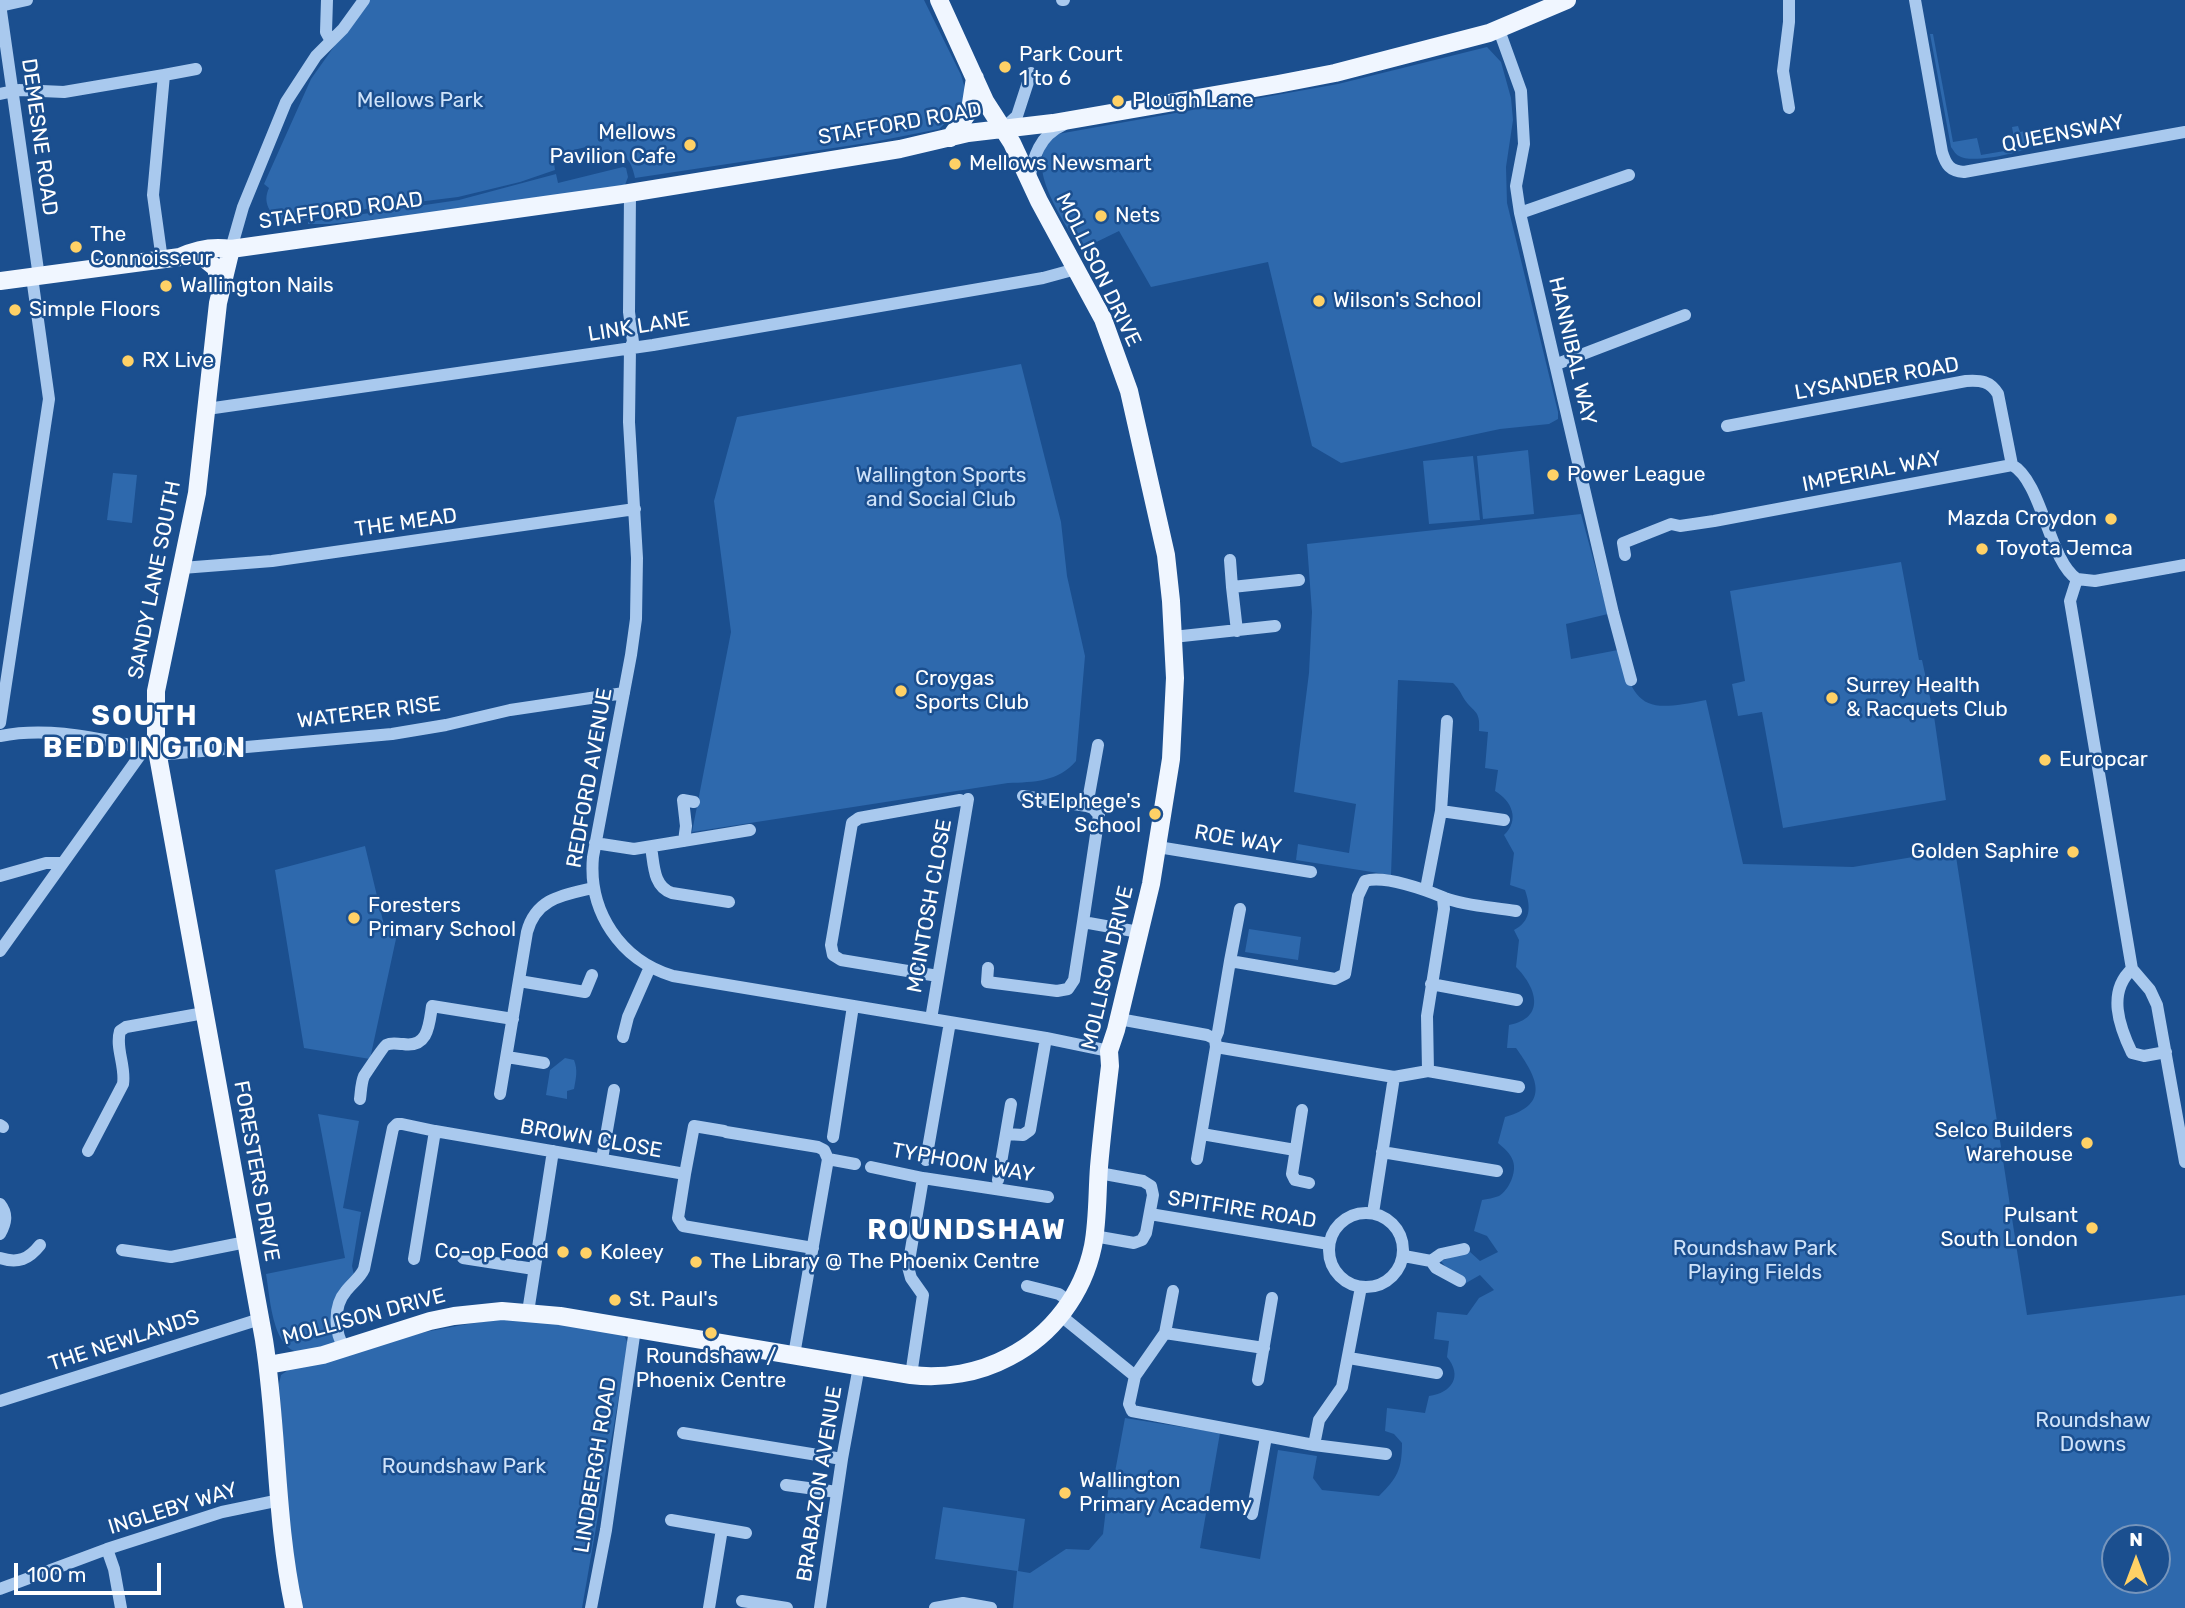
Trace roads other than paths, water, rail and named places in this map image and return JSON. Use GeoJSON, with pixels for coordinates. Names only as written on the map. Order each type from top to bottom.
{"type":"FeatureCollection","features":[{"type":"Feature","properties":{"kind":"main road"},"geometry":{"type":"LineString","coordinates":[[939,0],[987,104],[1004,128]]}},
{"type":"Feature","properties":{"kind":"main road","name":"STAFFORD ROAD"},"geometry":{"type":"LineString","coordinates":[[0,281],[171,258],[194,250],[217,247],[232,249],[630,193],[1335,73],[1499,30],[1545,5],[1567,0]]}},
{"type":"Feature","properties":{"kind":"main road"},"geometry":{"type":"LineString","coordinates":[[950,138],[970,110],[975,78]]}},
{"type":"Feature","properties":{"kind":"main road","name":"MOLLISON DRIVE"},"geometry":{"type":"LineString","coordinates":[[268,1365],[345,1349],[436,1320],[485,1312],[528,1312],[911,1375],[946,1376],[990,1366],[1028,1346],[1045,1333],[1065,1309],[1085,1272],[1094,1236],[1110,1066],[1109,1051],[1119,1019],[1158,847],[1172,742],[1175,678],[1173,637],[1169,578],[1129,391],[1103,319],[1029,181],[1004,128]]}},
{"type":"Feature","properties":{"kind":"main road","name":"STAFFORD ROAD"},"geometry":{"type":"LineString","coordinates":[[171,258],[192,261],[222,256],[232,249]]}},
{"type":"Feature","properties":{"kind":"main road","name":"SANDY LANE SOUTH"},"geometry":{"type":"LineString","coordinates":[[152,750],[156,691],[197,493],[220,288],[232,249]]}},
{"type":"Feature","properties":{"kind":"main road"},"geometry":{"type":"LineString","coordinates":[[205,259],[216,268],[220,288]]}},
{"type":"Feature","properties":{"kind":"main road","name":"FORESTERS DRIVE"},"geometry":{"type":"LineString","coordinates":[[152,750],[204,1013],[268,1365],[285,1564],[294,1608]]}},
{"type":"Feature","properties":{"kind":"street"},"geometry":{"type":"LineString","coordinates":[[0,5],[27,0]]}},
{"type":"Feature","properties":{"kind":"street"},"geometry":{"type":"LineString","coordinates":[[326,45],[327,0]]}},
{"type":"Feature","properties":{"kind":"street"},"geometry":{"type":"LineString","coordinates":[[232,249],[243,207],[295,86],[364,0]]}},
{"type":"Feature","properties":{"kind":"street"},"geometry":{"type":"LineString","coordinates":[[1789,0],[1783,71],[1789,108]]}},
{"type":"Feature","properties":{"kind":"street","name":"QUEENSWAY"},"geometry":{"type":"LineString","coordinates":[[1915,0],[1942,152],[1949,167],[1957,172],[2185,132]]}},
{"type":"Feature","properties":{"kind":"street","name":"DEMESNE ROAD"},"geometry":{"type":"LineString","coordinates":[[0,5],[6,93],[36,277],[50,399],[0,723]]}},
{"type":"Feature","properties":{"kind":"street","name":"HANNIBAL WAY"},"geometry":{"type":"LineString","coordinates":[[1499,30],[1521,91],[1524,144],[1516,186],[1520,213],[1631,680]]}},
{"type":"Feature","properties":{"kind":"street"},"geometry":{"type":"LineString","coordinates":[[6,93],[64,92],[196,69]]}},
{"type":"Feature","properties":{"kind":"street"},"geometry":{"type":"LineString","coordinates":[[1004,128],[1017,116],[1031,73]]}},
{"type":"Feature","properties":{"kind":"street"},"geometry":{"type":"LineString","coordinates":[[164,75],[153,195],[171,258]]}},
{"type":"Feature","properties":{"kind":"street"},"geometry":{"type":"LineString","coordinates":[[1029,181],[1034,159],[1044,139],[1060,126],[1083,118]]}},
{"type":"Feature","properties":{"kind":"street"},"geometry":{"type":"LineString","coordinates":[[1520,213],[1629,175]]}},
{"type":"Feature","properties":{"kind":"street","name":"REDFORD AVENUE"},"geometry":{"type":"LineString","coordinates":[[630,193],[629,312],[634,342],[630,348],[629,422],[635,509],[636,610],[624,693],[592,862],[593,888],[612,934],[650,967],[673,976],[1046,1038],[1109,1051]]}},
{"type":"Feature","properties":{"kind":"street","name":"LINK LANE"},"geometry":{"type":"LineString","coordinates":[[207,409],[630,348],[1043,278],[1076,269]]}},
{"type":"Feature","properties":{"kind":"street"},"geometry":{"type":"LineString","coordinates":[[1557,364],[1685,315]]}},
{"type":"Feature","properties":{"kind":"street","name":"LYSANDER ROAD"},"geometry":{"type":"LineString","coordinates":[[1727,426],[1966,381],[1985,381],[1993,386],[1998,394],[2012,465]]}},
{"type":"Feature","properties":{"kind":"street"},"geometry":{"type":"LineString","coordinates":[[2012,465],[2020,471],[2032,491],[2066,568],[2077,579],[2095,581],[2185,565]]}},
{"type":"Feature","properties":{"kind":"street","name":"IMPERIAL WAY"},"geometry":{"type":"LineString","coordinates":[[1625,555],[1623,543],[1671,524],[1681,526],[1714,521],[2012,465]]}},
{"type":"Feature","properties":{"kind":"street","name":"THE MEAD"},"geometry":{"type":"LineString","coordinates":[[182,568],[272,561],[635,509]]}},
{"type":"Feature","properties":{"kind":"street"},"geometry":{"type":"LineString","coordinates":[[1230,560],[1237,631]]}},
{"type":"Feature","properties":{"kind":"street"},"geometry":{"type":"LineString","coordinates":[[2077,579],[2070,601],[2132,969],[2150,990],[2157,1005],[2185,1162]]}},
{"type":"Feature","properties":{"kind":"street"},"geometry":{"type":"LineString","coordinates":[[1233,587],[1299,580]]}},
{"type":"Feature","properties":{"kind":"street"},"geometry":{"type":"LineString","coordinates":[[1173,637],[1275,626]]}},
{"type":"Feature","properties":{"kind":"street","name":"WATERER RISE"},"geometry":{"type":"LineString","coordinates":[[152,750],[392,734],[510,710],[624,693]]}},
{"type":"Feature","properties":{"kind":"street"},"geometry":{"type":"LineString","coordinates":[[1426,890],[1441,811],[1447,721]]}},
{"type":"Feature","properties":{"kind":"street"},"geometry":{"type":"LineString","coordinates":[[0,736],[34,731],[54,732],[152,750],[63,863],[0,951]]}},
{"type":"Feature","properties":{"kind":"street"},"geometry":{"type":"LineString","coordinates":[[1087,806],[1098,745]]}},
{"type":"Feature","properties":{"kind":"street"},"geometry":{"type":"LineString","coordinates":[[988,968],[987,982],[1057,991],[1068,989],[1074,980],[1099,820],[1097,811],[1087,806],[1023,796]]}},
{"type":"Feature","properties":{"kind":"street"},"geometry":{"type":"LineString","coordinates":[[684,841],[686,826],[682,800],[694,802]]}},
{"type":"Feature","properties":{"kind":"street","name":"MCINTOSH CLOSE"},"geometry":{"type":"LineString","coordinates":[[931,1019],[938,976],[964,800],[859,818],[852,823],[831,945],[833,955],[841,960],[938,976]]}},
{"type":"Feature","properties":{"kind":"street"},"geometry":{"type":"LineString","coordinates":[[1441,811],[1504,820]]}},
{"type":"Feature","properties":{"kind":"street"},"geometry":{"type":"LineString","coordinates":[[595,843],[629,849],[750,830]]}},
{"type":"Feature","properties":{"kind":"street"},"geometry":{"type":"LineString","coordinates":[[651,847],[657,880],[663,890],[729,902]]}},
{"type":"Feature","properties":{"kind":"street","name":"ROE WAY"},"geometry":{"type":"LineString","coordinates":[[1158,847],[1311,872]]}},
{"type":"Feature","properties":{"kind":"street"},"geometry":{"type":"LineString","coordinates":[[0,876],[46,863],[63,863]]}},
{"type":"Feature","properties":{"kind":"street"},"geometry":{"type":"LineString","coordinates":[[1230,961],[1335,979],[1345,975],[1358,896],[1365,881],[1376,880],[1426,890],[1443,898],[1516,911]]}},
{"type":"Feature","properties":{"kind":"street"},"geometry":{"type":"LineString","coordinates":[[500,1094],[531,919],[546,901],[593,888]]}},
{"type":"Feature","properties":{"kind":"street"},"geometry":{"type":"LineString","coordinates":[[1428,1071],[1427,1016],[1444,909],[1443,898]]}},
{"type":"Feature","properties":{"kind":"street"},"geometry":{"type":"LineString","coordinates":[[1197,1159],[1240,909]]}},
{"type":"Feature","properties":{"kind":"street"},"geometry":{"type":"LineString","coordinates":[[1083,922],[1139,932]]}},
{"type":"Feature","properties":{"kind":"street"},"geometry":{"type":"LineString","coordinates":[[624,1037],[628,1017],[650,967]]}},
{"type":"Feature","properties":{"kind":"street"},"geometry":{"type":"LineString","coordinates":[[2132,969],[2124,976],[2117,991],[2117,1008],[2125,1038],[2132,1053],[2144,1056],[2166,1052]]}},
{"type":"Feature","properties":{"kind":"street"},"geometry":{"type":"LineString","coordinates":[[519,981],[585,992],[592,975]]}},
{"type":"Feature","properties":{"kind":"street"},"geometry":{"type":"LineString","coordinates":[[1431,984],[1517,1000]]}},
{"type":"Feature","properties":{"kind":"street"},"geometry":{"type":"LineString","coordinates":[[360,1099],[364,1076],[373,1066],[379,1051],[389,1044],[412,1045],[423,1040],[428,1030],[432,1006],[513,1019]]}},
{"type":"Feature","properties":{"kind":"street"},"geometry":{"type":"LineString","coordinates":[[833,1137],[853,1006]]}},
{"type":"Feature","properties":{"kind":"street"},"geometry":{"type":"LineString","coordinates":[[88,1151],[123,1084],[118,1037],[120,1031],[125,1027],[204,1013]]}},
{"type":"Feature","properties":{"kind":"street"},"geometry":{"type":"LineString","coordinates":[[1119,1019],[1207,1035],[1216,1043],[1394,1077],[1428,1071],[1519,1087]]}},
{"type":"Feature","properties":{"kind":"street"},"geometry":{"type":"LineString","coordinates":[[926,1160],[950,1022]]}},
{"type":"Feature","properties":{"kind":"street"},"geometry":{"type":"LineString","coordinates":[[1006,1134],[1023,1135],[1029,1132],[1032,1126],[1046,1038]]}},
{"type":"Feature","properties":{"kind":"street"},"geometry":{"type":"LineString","coordinates":[[507,1057],[544,1063]]}},
{"type":"Feature","properties":{"kind":"street"},"geometry":{"type":"LineString","coordinates":[[1373,1213],[1394,1077]]}},
{"type":"Feature","properties":{"kind":"street"},"geometry":{"type":"LineString","coordinates":[[602,1159],[614,1090]]}},
{"type":"Feature","properties":{"kind":"street"},"geometry":{"type":"LineString","coordinates":[[998,1180],[1011,1104]]}},
{"type":"Feature","properties":{"kind":"street"},"geometry":{"type":"LineString","coordinates":[[1302,1111],[1292,1174],[1295,1180],[1309,1183]]}},
{"type":"Feature","properties":{"kind":"street","name":"BROWN CLOSE"},"geometry":{"type":"LineString","coordinates":[[345,1349],[339,1333],[339,1302],[362,1273],[393,1128],[397,1124],[685,1174],[678,1218],[683,1226],[813,1248]]}},
{"type":"Feature","properties":{"kind":"street"},"geometry":{"type":"LineString","coordinates":[[685,1174],[694,1126],[818,1147],[826,1153],[828,1159],[794,1355]]}},
{"type":"Feature","properties":{"kind":"street"},"geometry":{"type":"LineString","coordinates":[[414,1259],[435,1131]]}},
{"type":"Feature","properties":{"kind":"street"},"geometry":{"type":"LineString","coordinates":[[1202,1134],[1295,1150]]}},
{"type":"Feature","properties":{"kind":"street"},"geometry":{"type":"LineString","coordinates":[[528,1312],[553,1151]]}},
{"type":"Feature","properties":{"kind":"street"},"geometry":{"type":"LineString","coordinates":[[1382,1152],[1497,1171]]}},
{"type":"Feature","properties":{"kind":"street"},"geometry":{"type":"LineString","coordinates":[[828,1159],[855,1164]]}},
{"type":"Feature","properties":{"kind":"street","name":"TYPHOON WAY"},"geometry":{"type":"LineString","coordinates":[[871,1167],[923,1178],[1048,1197]]}},
{"type":"Feature","properties":{"kind":"street","name":"SPITFIRE ROAD"},"geometry":{"type":"LineString","coordinates":[[1094,1236],[1138,1242],[1145,1237],[1153,1195],[1148,1183],[1099,1173]]}},
{"type":"Feature","properties":{"kind":"street"},"geometry":{"type":"LineString","coordinates":[[911,1375],[923,1295],[911,1278],[908,1267],[923,1178]]}},
{"type":"Feature","properties":{"kind":"street"},"geometry":{"type":"LineString","coordinates":[[0,1204],[6,1219],[0,1234]]}},
{"type":"Feature","properties":{"kind":"street"},"geometry":{"type":"LineString","coordinates":[[1373,1213],[1392,1222],[1399,1231],[1404,1243],[1404,1256],[1391,1278],[1382,1284],[1362,1287],[1340,1277],[1333,1267],[1329,1244],[1339,1224],[1349,1216],[1373,1213]]}},
{"type":"Feature","properties":{"kind":"street","name":"SPITFIRE ROAD"},"geometry":{"type":"LineString","coordinates":[[1150,1214],[1329,1244]]}},
{"type":"Feature","properties":{"kind":"street"},"geometry":{"type":"LineString","coordinates":[[122,1250],[170,1257],[246,1242]]}},
{"type":"Feature","properties":{"kind":"street"},"geometry":{"type":"LineString","coordinates":[[0,1258],[22,1267],[40,1245]]}},
{"type":"Feature","properties":{"kind":"street"},"geometry":{"type":"LineString","coordinates":[[1431,1261],[1441,1254],[1464,1249]]}},
{"type":"Feature","properties":{"kind":"street"},"geometry":{"type":"LineString","coordinates":[[1404,1256],[1431,1261],[1436,1268],[1460,1281]]}},
{"type":"Feature","properties":{"kind":"street"},"geometry":{"type":"LineString","coordinates":[[463,1258],[534,1269]]}},
{"type":"Feature","properties":{"kind":"street"},"geometry":{"type":"LineString","coordinates":[[1027,1286],[1059,1294],[1065,1309],[1135,1376]]}},
{"type":"Feature","properties":{"kind":"street"},"geometry":{"type":"LineString","coordinates":[[1314,1444],[1318,1420],[1342,1387],[1362,1287]]}},
{"type":"Feature","properties":{"kind":"street"},"geometry":{"type":"LineString","coordinates":[[1173,1291],[1165,1334],[1135,1376],[1129,1404],[1132,1411],[1266,1437],[1386,1454]]}},
{"type":"Feature","properties":{"kind":"street"},"geometry":{"type":"LineString","coordinates":[[1258,1380],[1272,1298]]}},
{"type":"Feature","properties":{"kind":"street","name":"THE NEWLANDS"},"geometry":{"type":"LineString","coordinates":[[0,1401],[260,1319]]}},
{"type":"Feature","properties":{"kind":"street","name":"LINDBERGH ROAD"},"geometry":{"type":"LineString","coordinates":[[591,1608],[606,1530],[635,1329]]}},
{"type":"Feature","properties":{"kind":"street"},"geometry":{"type":"LineString","coordinates":[[1165,1334],[1264,1348]]}},
{"type":"Feature","properties":{"kind":"street"},"geometry":{"type":"LineString","coordinates":[[1349,1358],[1437,1373]]}},
{"type":"Feature","properties":{"kind":"street","name":"BRABAZON AVENUE"},"geometry":{"type":"LineString","coordinates":[[820,1608],[859,1366]]}},
{"type":"Feature","properties":{"kind":"street"},"geometry":{"type":"LineString","coordinates":[[683,1433],[842,1459]]}},
{"type":"Feature","properties":{"kind":"street"},"geometry":{"type":"LineString","coordinates":[[1251,1514],[1266,1437]]}},
{"type":"Feature","properties":{"kind":"street"},"geometry":{"type":"LineString","coordinates":[[786,1485],[837,1492]]}},
{"type":"Feature","properties":{"kind":"street","name":"INGLEBY WAY"},"geometry":{"type":"LineString","coordinates":[[0,1589],[107,1549],[222,1512],[280,1500]]}},
{"type":"Feature","properties":{"kind":"street"},"geometry":{"type":"LineString","coordinates":[[671,1520],[746,1533]]}},
{"type":"Feature","properties":{"kind":"street"},"geometry":{"type":"LineString","coordinates":[[709,1608],[722,1529]]}},
{"type":"Feature","properties":{"kind":"street"},"geometry":{"type":"LineString","coordinates":[[107,1549],[114,1569],[121,1608]]}},
{"type":"Feature","properties":{"kind":"street"},"geometry":{"type":"LineString","coordinates":[[742,1601],[787,1608]]}},
{"type":"Feature","properties":{"kind":"street"},"geometry":{"type":"LineString","coordinates":[[935,1608],[963,1603],[990,1608]]}},
{"type":"Feature","properties":{"kind":"place","name":"Park Court 1 to 6"},"geometry":{"type":"Point","coordinates":[1005,67]}},
{"type":"Feature","properties":{"kind":"place","name":"Plough Lane"},"geometry":{"type":"Point","coordinates":[1118,101]}},
{"type":"Feature","properties":{"kind":"place","name":"Mellows Pavilion Cafe"},"geometry":{"type":"Point","coordinates":[690,145]}},
{"type":"Feature","properties":{"kind":"place","name":"Mellows Newsmart"},"geometry":{"type":"Point","coordinates":[955,164]}},
{"type":"Feature","properties":{"kind":"place","name":"Nets"},"geometry":{"type":"Point","coordinates":[1101,216]}},
{"type":"Feature","properties":{"kind":"place","name":"The Connoisseur"},"geometry":{"type":"Point","coordinates":[76,247]}},
{"type":"Feature","properties":{"kind":"place","name":"Wallington Nails"},"geometry":{"type":"Point","coordinates":[166,286]}},
{"type":"Feature","properties":{"kind":"place","name":"Wilson's School"},"geometry":{"type":"Point","coordinates":[1319,301]}},
{"type":"Feature","properties":{"kind":"place","name":"Simple Floors"},"geometry":{"type":"Point","coordinates":[15,310]}},
{"type":"Feature","properties":{"kind":"place","name":"RX Live"},"geometry":{"type":"Point","coordinates":[128,361]}},
{"type":"Feature","properties":{"kind":"place","name":"Power League"},"geometry":{"type":"Point","coordinates":[1553,475]}},
{"type":"Feature","properties":{"kind":"place","name":"Mazda Croydon"},"geometry":{"type":"Point","coordinates":[2111,519]}},
{"type":"Feature","properties":{"kind":"place","name":"Toyota Jemca"},"geometry":{"type":"Point","coordinates":[1982,549]}},
{"type":"Feature","properties":{"kind":"place","name":"Croygas Sports Club"},"geometry":{"type":"Point","coordinates":[901,691]}},
{"type":"Feature","properties":{"kind":"place","name":"Surrey Health & Racquets Club"},"geometry":{"type":"Point","coordinates":[1832,698]}},
{"type":"Feature","properties":{"kind":"place","name":"Europcar"},"geometry":{"type":"Point","coordinates":[2045,760]}},
{"type":"Feature","properties":{"kind":"place","name":"St Elphege's School"},"geometry":{"type":"Point","coordinates":[1155,814]}},
{"type":"Feature","properties":{"kind":"place","name":"Golden Saphire"},"geometry":{"type":"Point","coordinates":[2073,852]}},
{"type":"Feature","properties":{"kind":"place","name":"Foresters Primary School"},"geometry":{"type":"Point","coordinates":[354,918]}},
{"type":"Feature","properties":{"kind":"place","name":"Selco Builders Warehouse"},"geometry":{"type":"Point","coordinates":[2087,1143]}},
{"type":"Feature","properties":{"kind":"place","name":"Pulsant South London"},"geometry":{"type":"Point","coordinates":[2092,1228]}},
{"type":"Feature","properties":{"kind":"place","name":"Co-op Food"},"geometry":{"type":"Point","coordinates":[563,1252]}},
{"type":"Feature","properties":{"kind":"place","name":"Koleey"},"geometry":{"type":"Point","coordinates":[586,1253]}},
{"type":"Feature","properties":{"kind":"place","name":"The Library @ The Phoenix Centre"},"geometry":{"type":"Point","coordinates":[696,1262]}},
{"type":"Feature","properties":{"kind":"place","name":"St. Paul's"},"geometry":{"type":"Point","coordinates":[615,1300]}},
{"type":"Feature","properties":{"kind":"place","name":"Roundshaw / Phoenix Centre"},"geometry":{"type":"Point","coordinates":[711,1333]}},
{"type":"Feature","properties":{"kind":"place","name":"Wallington Primary Academy"},"geometry":{"type":"Point","coordinates":[1065,1493]}},
{"type":"Feature","properties":{"kind":"district","name":"SOUTH BEDDINGTON"},"geometry":{"type":"Point","coordinates":[145,733]}},
{"type":"Feature","properties":{"kind":"district","name":"ROUNDSHAW"},"geometry":{"type":"Point","coordinates":[967,1231]}},
{"type":"Feature","properties":{"kind":"park label","name":"Mellows Park"},"geometry":{"type":"Point","coordinates":[420,101]}},
{"type":"Feature","properties":{"kind":"park label","name":"Wallington Sports and Social Club"},"geometry":{"type":"Point","coordinates":[941,488]}},
{"type":"Feature","properties":{"kind":"park label","name":"Roundshaw Park Playing Fields"},"geometry":{"type":"Point","coordinates":[1755,1261]}},
{"type":"Feature","properties":{"kind":"park label","name":"Roundshaw Downs"},"geometry":{"type":"Point","coordinates":[2093,1433]}},
{"type":"Feature","properties":{"kind":"park label","name":"Roundshaw Park"},"geometry":{"type":"Point","coordinates":[464,1467]}}]}
